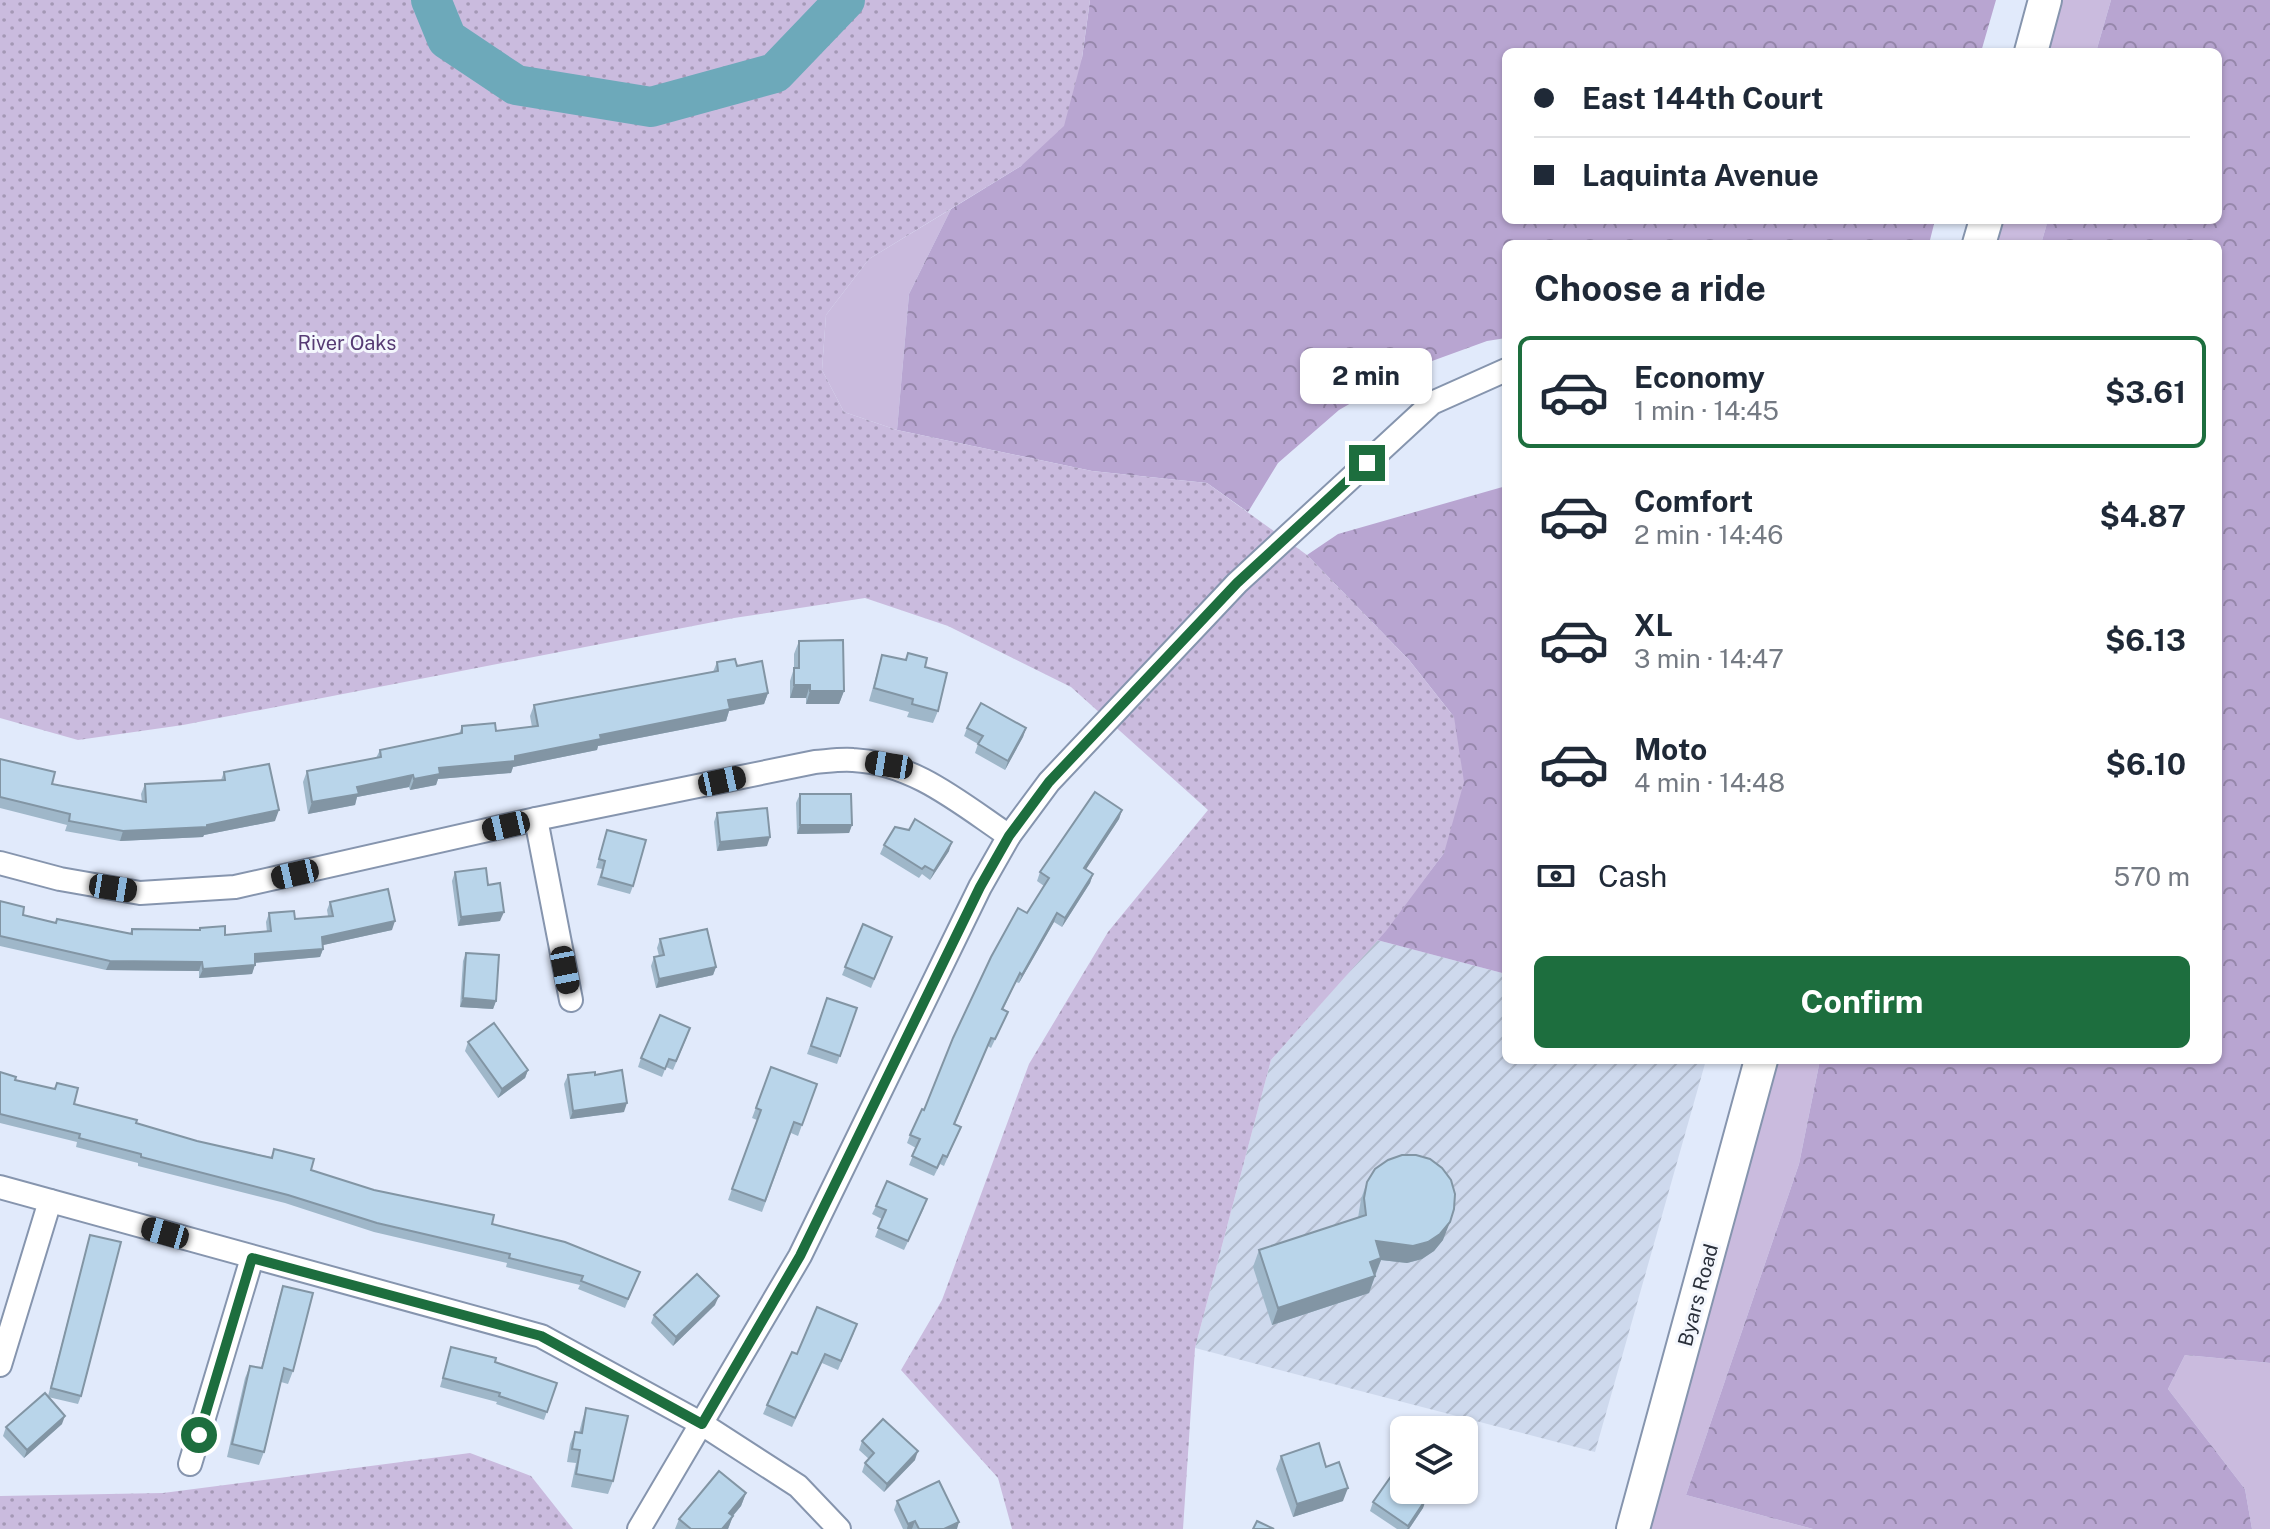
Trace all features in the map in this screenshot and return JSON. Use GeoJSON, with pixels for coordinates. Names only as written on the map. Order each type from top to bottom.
{"type":"FeatureCollection","features":[{"type":"Feature","properties":{"kind":"street"},"geometry":{"type":"LineString","coordinates":[[2032,48],[2045,0]]}},
{"type":"Feature","properties":{"kind":"street"},"geometry":{"type":"LineString","coordinates":[[639,1529],[800,1256],[980,887],[1009,836],[1049,782],[1237,583],[1432,403],[1502,372]]}},
{"type":"Feature","properties":{"kind":"street"},"geometry":{"type":"LineString","coordinates":[[0,863],[60,879],[140,893],[235,887],[536,819],[815,762],[852,760],[889,765],[924,779],[1009,836]]}},
{"type":"Feature","properties":{"kind":"street"},"geometry":{"type":"LineString","coordinates":[[536,819],[571,1000]]}},
{"type":"Feature","properties":{"kind":"street","name":"Byars Road"},"geometry":{"type":"LineString","coordinates":[[1633,1529],[1760,1064]]}},
{"type":"Feature","properties":{"kind":"street"},"geometry":{"type":"LineString","coordinates":[[0,1187],[541,1336],[702,1424],[798,1486],[839,1529]]}},
{"type":"Feature","properties":{"kind":"street"},"geometry":{"type":"LineString","coordinates":[[0,1365],[50,1201]]}},
{"type":"Feature","properties":{"kind":"street"},"geometry":{"type":"LineString","coordinates":[[190,1464],[252,1258]]}},
{"type":"Feature","properties":{"kind":"shaded area"},"geometry":{"type":"Polygon","coordinates":[[[1377,940],[1502,973],[1502,1064],[1705,1064],[1595,1452],[1478,1422],[1478,1416],[1457,1416],[1195,1348],[1271,1060],[1377,940]]]}},
{"type":"Feature","properties":{"kind":"green space","name":"River Oaks"},"geometry":{"type":"Polygon","coordinates":[[[0,0],[1090,0],[1082,58],[1064,126],[1021,166],[869,259],[826,315],[822,370],[844,412],[897,430],[1092,471],[1207,483],[1307,555],[1409,660],[1454,717],[1464,782],[1444,853],[1386,931],[1271,1060],[1195,1348],[1183,1529],[1012,1529],[998,1478],[901,1370],[942,1300],[1029,1064],[1108,932],[1208,810],[1071,687],[948,626],[865,598],[734,618],[183,725],[78,740],[0,718],[0,0]]]}},
{"type":"Feature","properties":{"kind":"green space"},"geometry":{"type":"Polygon","coordinates":[[[1090,0],[1996,0],[1982,48],[1502,48],[1502,224],[1934,224],[1930,240],[1502,240],[1502,339],[1487,341],[1410,369],[1339,410],[1278,463],[1248,512],[1207,483],[1092,471],[897,430],[909,294],[951,209],[1021,166],[1082,58],[1090,0]]]}},
{"type":"Feature","properties":{"kind":"green space"},"geometry":{"type":"Polygon","coordinates":[[[2061,0],[2111,0],[2097,48],[2048,48],[2061,0]]]}},
{"type":"Feature","properties":{"kind":"green space"},"geometry":{"type":"Polygon","coordinates":[[[2111,0],[2270,0],[2270,1363],[2185,1355],[2168,1389],[2245,1489],[2252,1529],[1813,1529],[1686,1495],[1799,1164],[1819,1064],[2222,1064],[2222,240],[2042,240],[2047,224],[2222,224],[2222,48],[2097,48],[2111,0]]]}},
{"type":"Feature","properties":{"kind":"green space"},"geometry":{"type":"Polygon","coordinates":[[[951,209],[909,294],[897,430],[844,412],[822,370],[826,315],[869,259],[951,209]]]}},
{"type":"Feature","properties":{"kind":"green space"},"geometry":{"type":"Polygon","coordinates":[[[2001,224],[2047,224],[2042,240],[1996,240],[2001,224]]]}},
{"type":"Feature","properties":{"kind":"green space"},"geometry":{"type":"Polygon","coordinates":[[[1502,487],[1502,973],[1377,940],[1444,853],[1454,717],[1409,660],[1307,555],[1338,534],[1502,487]]]}},
{"type":"Feature","properties":{"kind":"green space"},"geometry":{"type":"Polygon","coordinates":[[[1774,1064],[1819,1064],[1799,1164],[1686,1495],[1813,1529],[1651,1529],[1655,1503],[1774,1064]]]}},
{"type":"Feature","properties":{"kind":"green space"},"geometry":{"type":"Polygon","coordinates":[[[2185,1355],[2270,1363],[2270,1529],[2252,1529],[2245,1489],[2168,1389],[2185,1355]]]}},
{"type":"Feature","properties":{"kind":"green space"},"geometry":{"type":"Polygon","coordinates":[[[470,1453],[531,1476],[573,1529],[0,1529],[0,1496],[163,1493],[470,1453]]]}},
{"type":"Feature","properties":{"kind":"building"},"geometry":{"type":"Polygon","coordinates":[[[843,640],[844,691],[810,691],[810,685],[794,685],[794,668],[799,668],[799,641],[843,640]]]}},
{"type":"Feature","properties":{"kind":"building"},"geometry":{"type":"Polygon","coordinates":[[[908,653],[927,658],[925,667],[947,673],[938,711],[912,704],[913,699],[874,688],[882,655],[906,660],[908,653]]]}},
{"type":"Feature","properties":{"kind":"building"},"geometry":{"type":"Polygon","coordinates":[[[735,659],[737,666],[762,661],[768,693],[728,700],[730,709],[600,735],[601,739],[515,756],[515,761],[439,768],[440,774],[414,779],[413,775],[357,787],[359,794],[312,802],[307,771],[381,757],[380,750],[462,733],[462,726],[495,723],[496,731],[538,726],[534,705],[718,671],[717,662],[735,659]]]}},
{"type":"Feature","properties":{"kind":"building"},"geometry":{"type":"Polygon","coordinates":[[[981,703],[1026,728],[1008,761],[978,744],[983,736],[967,728],[981,703]]]}},
{"type":"Feature","properties":{"kind":"building"},"geometry":{"type":"Polygon","coordinates":[[[0,759],[55,772],[52,784],[146,802],[145,784],[225,780],[224,772],[269,764],[279,810],[207,827],[123,831],[69,821],[70,814],[0,797],[0,759]]]}},
{"type":"Feature","properties":{"kind":"building"},"geometry":{"type":"Polygon","coordinates":[[[1095,792],[1122,810],[1084,868],[1093,874],[1065,918],[1057,913],[1022,975],[1020,973],[1002,1009],[1008,1012],[995,1039],[991,1038],[954,1124],[961,1127],[947,1157],[943,1155],[937,1168],[912,1156],[920,1139],[910,1135],[991,957],[1018,908],[1027,913],[1049,878],[1040,872],[1095,792]]]}},
{"type":"Feature","properties":{"kind":"building"},"geometry":{"type":"Polygon","coordinates":[[[800,794],[851,794],[852,825],[800,825],[800,794]]]}},
{"type":"Feature","properties":{"kind":"building"},"geometry":{"type":"Polygon","coordinates":[[[767,808],[770,837],[720,842],[717,813],[767,808]]]}},
{"type":"Feature","properties":{"kind":"building"},"geometry":{"type":"Polygon","coordinates":[[[915,819],[952,842],[934,871],[925,866],[922,869],[884,845],[895,827],[909,830],[915,819]]]}},
{"type":"Feature","properties":{"kind":"building"},"geometry":{"type":"Polygon","coordinates":[[[607,830],[646,840],[633,886],[601,877],[605,861],[599,859],[607,830]]]}},
{"type":"Feature","properties":{"kind":"building"},"geometry":{"type":"Polygon","coordinates":[[[486,868],[488,885],[500,883],[504,912],[461,917],[455,872],[486,868]]]}},
{"type":"Feature","properties":{"kind":"building"},"geometry":{"type":"Polygon","coordinates":[[[388,889],[395,921],[322,937],[323,949],[255,954],[255,965],[203,969],[202,962],[110,961],[0,936],[0,901],[24,907],[23,915],[56,923],[57,919],[132,934],[132,929],[200,930],[225,926],[225,935],[271,931],[269,913],[294,911],[295,919],[333,916],[330,902],[388,889]]]}},
{"type":"Feature","properties":{"kind":"building"},"geometry":{"type":"Polygon","coordinates":[[[863,924],[892,937],[874,979],[845,967],[863,924]]]}},
{"type":"Feature","properties":{"kind":"building"},"geometry":{"type":"Polygon","coordinates":[[[707,929],[716,967],[659,979],[654,957],[664,955],[660,939],[707,929]]]}},
{"type":"Feature","properties":{"kind":"building"},"geometry":{"type":"Polygon","coordinates":[[[466,953],[499,955],[496,1001],[463,998],[466,953]]]}},
{"type":"Feature","properties":{"kind":"building"},"geometry":{"type":"Polygon","coordinates":[[[827,998],[857,1008],[840,1056],[811,1046],[827,998]]]}},
{"type":"Feature","properties":{"kind":"building"},"geometry":{"type":"Polygon","coordinates":[[[660,1015],[690,1028],[676,1061],[669,1059],[665,1069],[641,1058],[660,1015]]]}},
{"type":"Feature","properties":{"kind":"building"},"geometry":{"type":"Polygon","coordinates":[[[494,1023],[528,1070],[502,1089],[468,1042],[494,1023]]]}},
{"type":"Feature","properties":{"kind":"building"},"geometry":{"type":"Polygon","coordinates":[[[771,1067],[817,1084],[802,1125],[794,1122],[765,1201],[732,1189],[761,1110],[756,1108],[771,1067]]]}},
{"type":"Feature","properties":{"kind":"building"},"geometry":{"type":"Polygon","coordinates":[[[622,1070],[627,1103],[573,1111],[568,1075],[595,1072],[595,1075],[622,1070]]]}},
{"type":"Feature","properties":{"kind":"building"},"geometry":{"type":"Polygon","coordinates":[[[0,1072],[16,1077],[15,1080],[55,1089],[57,1083],[78,1088],[74,1104],[137,1120],[136,1123],[197,1141],[272,1158],[274,1149],[314,1159],[311,1170],[374,1190],[494,1215],[492,1224],[565,1242],[640,1272],[628,1299],[581,1281],[583,1276],[509,1258],[510,1254],[377,1223],[288,1195],[141,1157],[141,1154],[79,1138],[80,1134],[0,1114],[0,1072]]]}},
{"type":"Feature","properties":{"kind":"building"},"geometry":{"type":"Polygon","coordinates":[[[1402,1155],[1430,1159],[1451,1180],[1455,1194],[1450,1222],[1428,1242],[1413,1246],[1376,1241],[1381,1258],[1370,1262],[1375,1276],[1278,1308],[1259,1250],[1366,1215],[1364,1198],[1367,1182],[1375,1169],[1402,1155]]]}},
{"type":"Feature","properties":{"kind":"building"},"geometry":{"type":"Polygon","coordinates":[[[887,1181],[927,1199],[908,1241],[878,1228],[886,1210],[876,1206],[887,1181]]]}},
{"type":"Feature","properties":{"kind":"building"},"geometry":{"type":"Polygon","coordinates":[[[90,1235],[121,1242],[81,1396],[51,1388],[90,1235]]]}},
{"type":"Feature","properties":{"kind":"building"},"geometry":{"type":"Polygon","coordinates":[[[697,1274],[719,1296],[676,1337],[654,1315],[697,1274]]]}},
{"type":"Feature","properties":{"kind":"building"},"geometry":{"type":"Polygon","coordinates":[[[283,1286],[313,1293],[293,1371],[284,1368],[264,1452],[232,1444],[250,1366],[262,1368],[283,1286]]]}},
{"type":"Feature","properties":{"kind":"building"},"geometry":{"type":"Polygon","coordinates":[[[817,1307],[857,1324],[841,1361],[825,1354],[795,1418],[767,1405],[792,1352],[797,1354],[817,1307]]]}},
{"type":"Feature","properties":{"kind":"building"},"geometry":{"type":"Polygon","coordinates":[[[451,1347],[496,1358],[495,1362],[557,1383],[547,1412],[499,1396],[500,1393],[443,1378],[451,1347]]]}},
{"type":"Feature","properties":{"kind":"building"},"geometry":{"type":"Polygon","coordinates":[[[45,1393],[65,1416],[27,1450],[6,1427],[45,1393]]]}},
{"type":"Feature","properties":{"kind":"building"},"geometry":{"type":"Polygon","coordinates":[[[586,1408],[628,1416],[613,1481],[576,1474],[580,1450],[572,1449],[575,1432],[582,1433],[586,1408]]]}},
{"type":"Feature","properties":{"kind":"building"},"geometry":{"type":"Polygon","coordinates":[[[883,1419],[918,1451],[887,1484],[865,1463],[874,1453],[862,1441],[883,1419]]]}},
{"type":"Feature","properties":{"kind":"building"},"geometry":{"type":"Polygon","coordinates":[[[1319,1443],[1326,1467],[1339,1462],[1348,1488],[1297,1504],[1281,1456],[1319,1443]]]}},
{"type":"Feature","properties":{"kind":"building"},"geometry":{"type":"Polygon","coordinates":[[[719,1471],[746,1493],[729,1513],[733,1516],[722,1529],[691,1529],[679,1519],[719,1471]]]}},
{"type":"Feature","properties":{"kind":"building"},"geometry":{"type":"Polygon","coordinates":[[[1390,1478],[1390,1504],[1423,1504],[1408,1526],[1373,1502],[1390,1478]]]}},
{"type":"Feature","properties":{"kind":"building"},"geometry":{"type":"Polygon","coordinates":[[[939,1481],[959,1522],[944,1529],[919,1529],[915,1521],[908,1524],[897,1501],[939,1481]]]}},
{"type":"Feature","properties":{"kind":"building"},"geometry":{"type":"Polygon","coordinates":[[[1257,1521],[1274,1529],[1253,1529],[1257,1521]]]}},
{"type":"Feature","properties":{"kind":"waterway"},"geometry":{"type":"LineString","coordinates":[[431,0],[447,39],[516,85],[651,107],[775,73],[845,0]]}},
{"type":"Feature","properties":{"kind":"route"},"geometry":{"type":"LineString","coordinates":[[199,1435],[252,1258],[541,1336],[702,1424],[800,1256],[980,887],[1009,836],[1049,782],[1237,583],[1367,463]]}}]}
